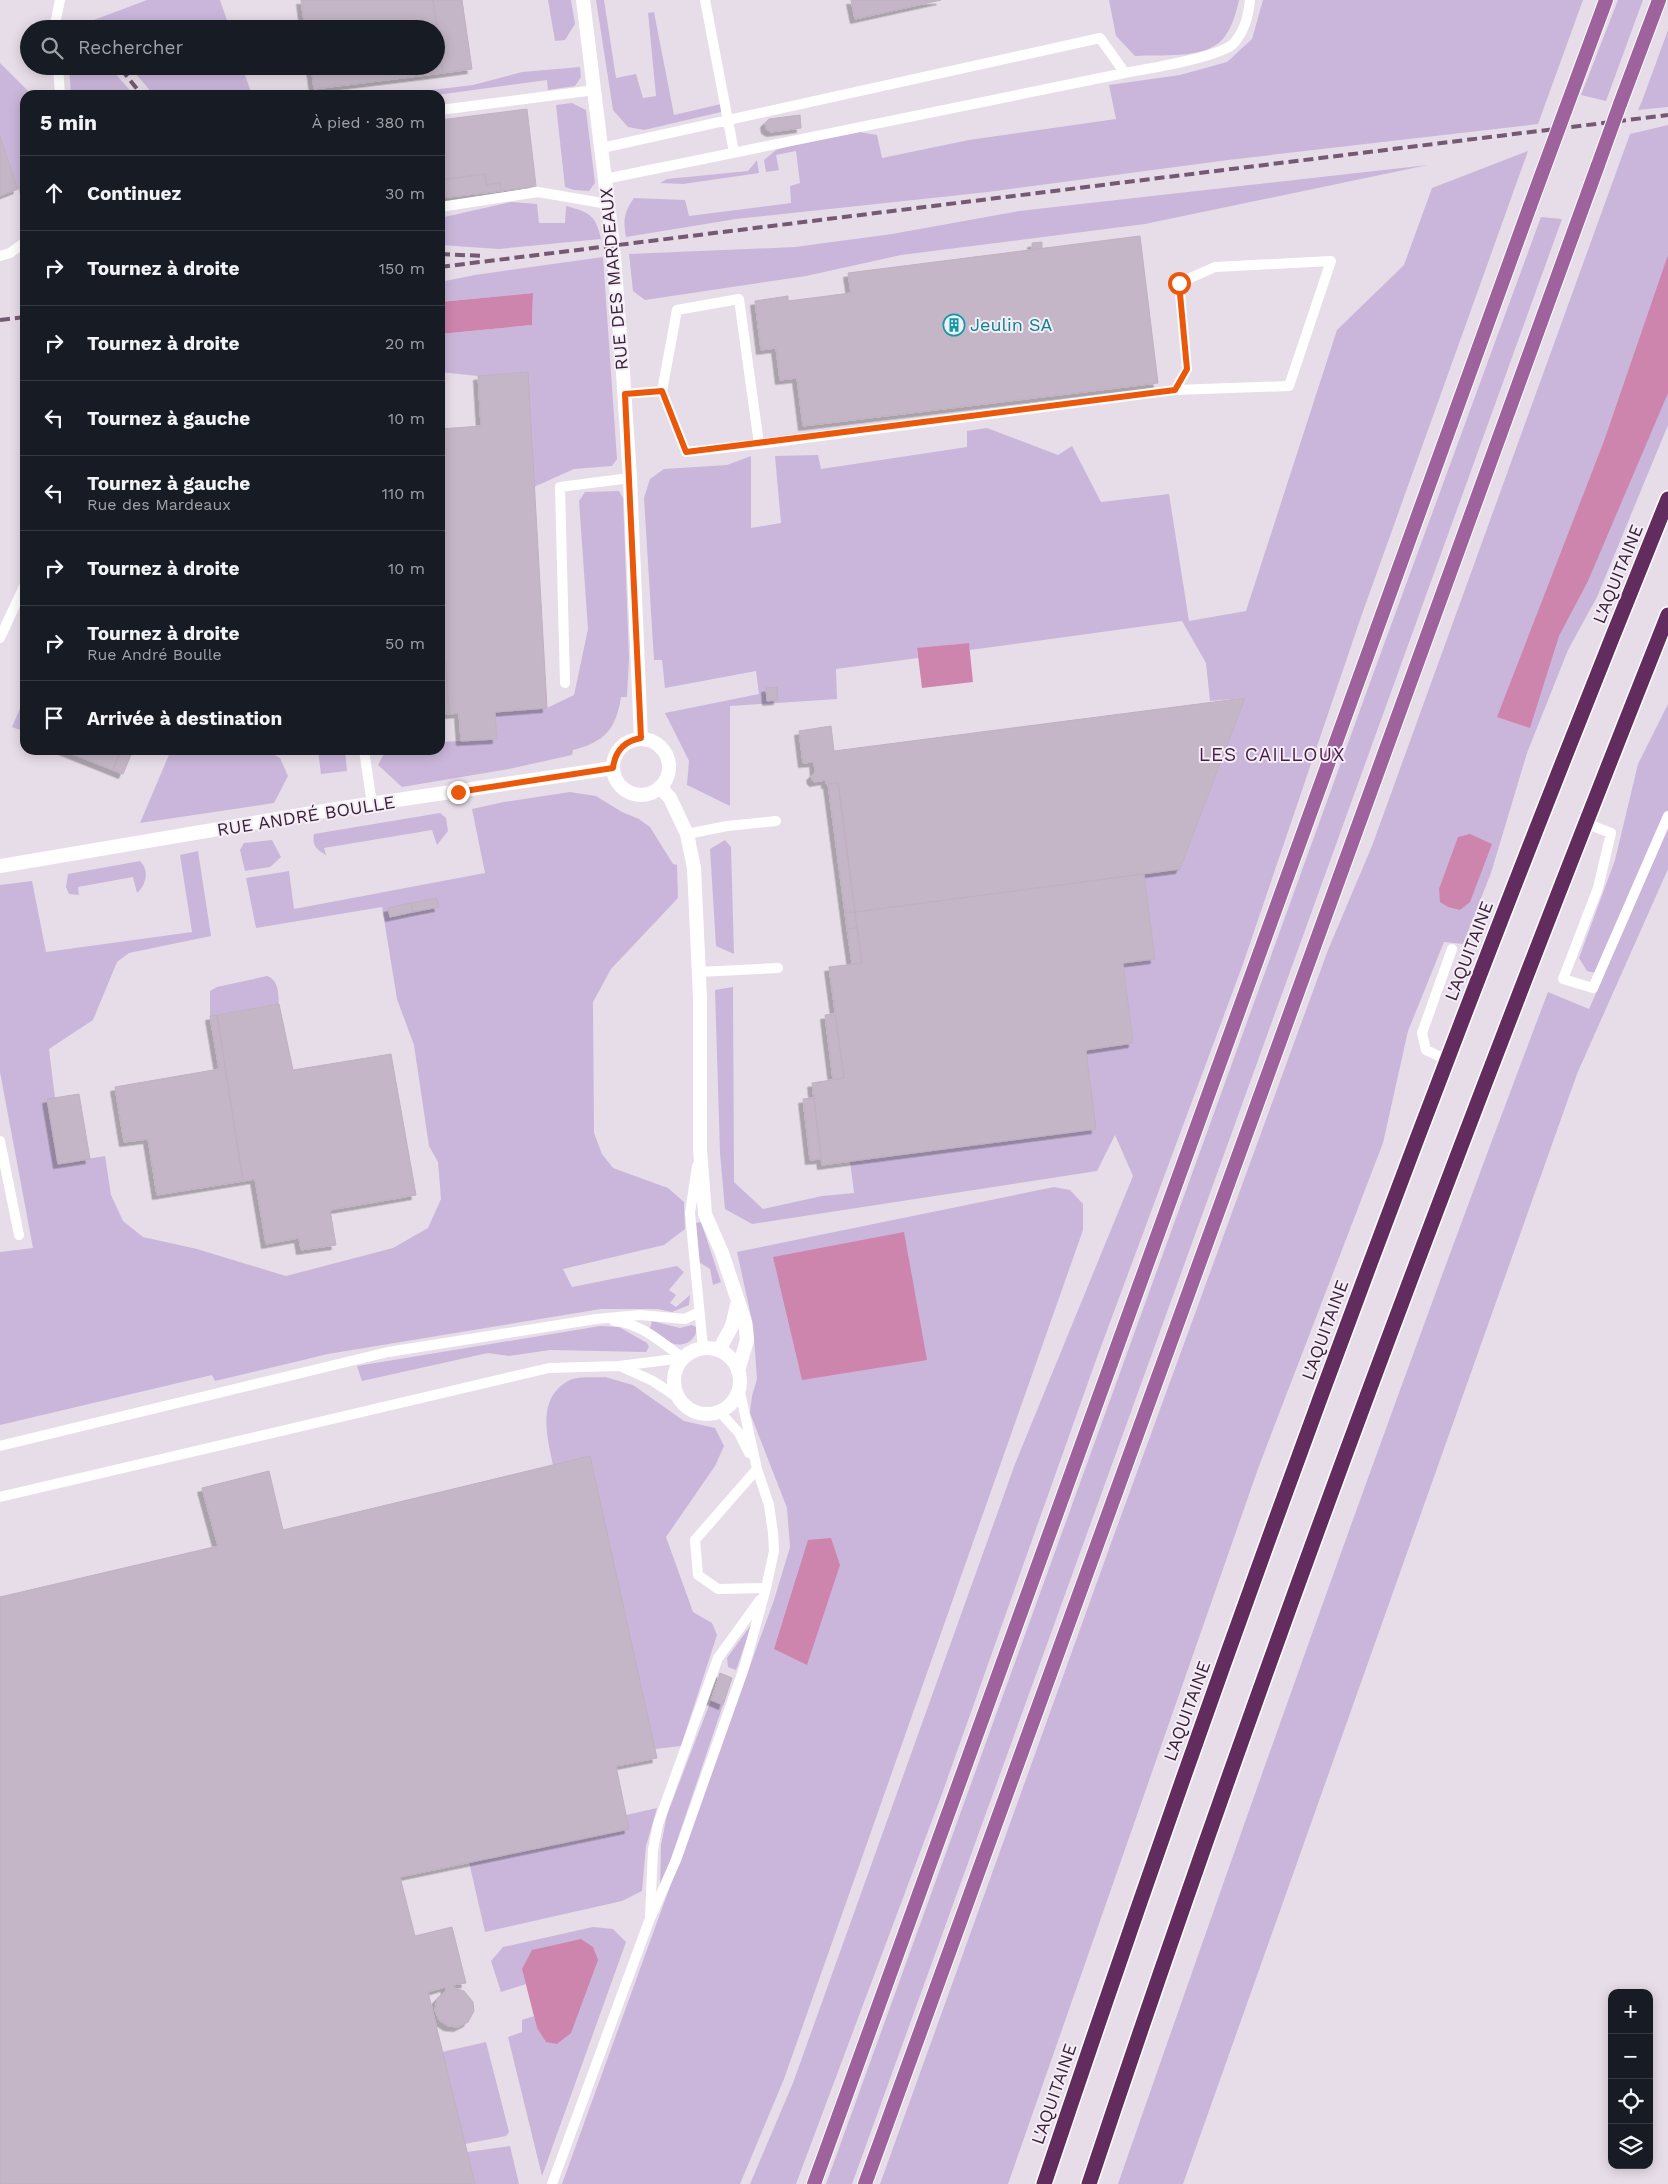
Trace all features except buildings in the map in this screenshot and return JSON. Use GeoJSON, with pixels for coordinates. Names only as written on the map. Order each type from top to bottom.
{"type":"FeatureCollection","features":[{"type":"Feature","properties":{"kind":"highway","name":"L'AQUITAINE"},"geometry":{"type":"LineString","coordinates":[[1044,2184],[1225,1660],[1330,1371],[1447,1060],[1668,500]]}},
{"type":"Feature","properties":{"kind":"highway"},"geometry":{"type":"LineString","coordinates":[[1089,2184],[1246,1730],[1364,1404],[1585,823],[1668,615]]}},
{"type":"Feature","properties":{"kind":"main road"},"geometry":{"type":"LineString","coordinates":[[814,2184],[1606,0]]}},
{"type":"Feature","properties":{"kind":"main road"},"geometry":{"type":"LineString","coordinates":[[865,2184],[1659,0]]}},
{"type":"Feature","properties":{"kind":"street","name":"RUE DES MARDEAUX"},"geometry":{"type":"LineString","coordinates":[[583,0],[608,204],[625,394],[641,738]]}},
{"type":"Feature","properties":{"kind":"street"},"geometry":{"type":"LineString","coordinates":[[641,738],[657,744],[667,756],[668,773],[660,787],[644,794],[634,794],[620,784],[613,768],[618,751],[624,744],[641,738]]}},
{"type":"Feature","properties":{"kind":"street","name":"RUE ANDRÉ BOULLE"},"geometry":{"type":"LineString","coordinates":[[0,866],[372,804],[613,768]]}},
{"type":"Feature","properties":{"kind":"street"},"geometry":{"type":"LineString","coordinates":[[660,787],[670,798],[686,834],[694,868],[698,972],[700,1150],[705,1214],[722,1253],[745,1322],[747,1340],[738,1371],[739,1388],[732,1402],[719,1411],[708,1414],[697,1412],[687,1407],[675,1389],[674,1378],[683,1358],[703,1348],[718,1350],[734,1362],[738,1371]]}},
{"type":"Feature","properties":{"kind":"street"},"geometry":{"type":"LineString","coordinates":[[718,1350],[732,1326],[738,1305]]}},
{"type":"Feature","properties":{"kind":"lane"},"geometry":{"type":"LineString","coordinates":[[56,20],[60,0]]}},
{"type":"Feature","properties":{"kind":"lane"},"geometry":{"type":"LineString","coordinates":[[705,0],[734,152]]}},
{"type":"Feature","properties":{"kind":"lane"},"geometry":{"type":"LineString","coordinates":[[605,179],[1198,58],[1233,45],[1248,22],[1250,0]]}},
{"type":"Feature","properties":{"kind":"lane"},"geometry":{"type":"LineString","coordinates":[[602,148],[1100,38],[1125,73]]}},
{"type":"Feature","properties":{"kind":"lane"},"geometry":{"type":"LineString","coordinates":[[59,75],[60,90]]}},
{"type":"Feature","properties":{"kind":"lane"},"geometry":{"type":"LineString","coordinates":[[445,109],[595,90]]}},
{"type":"Feature","properties":{"kind":"lane"},"geometry":{"type":"LineString","coordinates":[[445,206],[538,192],[608,204]]}},
{"type":"Feature","properties":{"kind":"lane"},"geometry":{"type":"LineString","coordinates":[[0,256],[10,253],[20,246]]}},
{"type":"Feature","properties":{"kind":"lane"},"geometry":{"type":"LineString","coordinates":[[759,444],[739,299],[677,310],[662,391],[686,452],[759,444],[1175,390],[1289,386],[1331,261],[1215,266],[1179,283],[1187,369],[1175,390]]}},
{"type":"Feature","properties":{"kind":"lane"},"geometry":{"type":"LineString","coordinates":[[625,394],[662,391]]}},
{"type":"Feature","properties":{"kind":"lane"},"geometry":{"type":"LineString","coordinates":[[565,683],[560,487],[630,478]]}},
{"type":"Feature","properties":{"kind":"lane"},"geometry":{"type":"LineString","coordinates":[[0,638],[20,595]]}},
{"type":"Feature","properties":{"kind":"lane"},"geometry":{"type":"LineString","coordinates":[[365,755],[372,804]]}},
{"type":"Feature","properties":{"kind":"lane"},"geometry":{"type":"LineString","coordinates":[[1585,823],[1610,833],[1598,888],[1563,979],[1593,988],[1668,816]]}},
{"type":"Feature","properties":{"kind":"lane"},"geometry":{"type":"LineString","coordinates":[[686,834],[727,826],[776,821]]}},
{"type":"Feature","properties":{"kind":"lane"},"geometry":{"type":"LineString","coordinates":[[1447,1060],[1426,1050],[1422,1033],[1452,949]]}},
{"type":"Feature","properties":{"kind":"lane"},"geometry":{"type":"LineString","coordinates":[[698,972],[778,968]]}},
{"type":"Feature","properties":{"kind":"lane"},"geometry":{"type":"LineString","coordinates":[[0,1141],[19,1235]]}},
{"type":"Feature","properties":{"kind":"lane"},"geometry":{"type":"LineString","coordinates":[[700,1150],[690,1213],[703,1348]]}},
{"type":"Feature","properties":{"kind":"lane"},"geometry":{"type":"LineString","coordinates":[[0,1446],[388,1352],[596,1319],[640,1315],[685,1319],[699,1312]]}},
{"type":"Feature","properties":{"kind":"lane"},"geometry":{"type":"LineString","coordinates":[[596,1319],[632,1325],[648,1333],[683,1358]]}},
{"type":"Feature","properties":{"kind":"lane"},"geometry":{"type":"LineString","coordinates":[[0,1497],[549,1368],[619,1366],[683,1358]]}},
{"type":"Feature","properties":{"kind":"lane"},"geometry":{"type":"LineString","coordinates":[[619,1366],[652,1381],[680,1399]]}},
{"type":"Feature","properties":{"kind":"lane"},"geometry":{"type":"LineString","coordinates":[[739,1388],[756,1469]]}},
{"type":"Feature","properties":{"kind":"lane"},"geometry":{"type":"LineString","coordinates":[[552,2184],[649,1921],[676,1860],[734,1698],[754,1639],[774,1551],[769,1505],[756,1469],[739,1432],[719,1411]]}},
{"type":"Feature","properties":{"kind":"lane"},"geometry":{"type":"LineString","coordinates":[[756,1469],[695,1540],[698,1575],[718,1589],[766,1588]]}},
{"type":"Feature","properties":{"kind":"lane"},"geometry":{"type":"LineString","coordinates":[[649,1921],[653,1850],[665,1805],[718,1658],[754,1611],[766,1588]]}},
{"type":"Feature","properties":{"kind":"shaded area"},"geometry":{"type":"Polygon","coordinates":[[[147,0],[220,0],[227,20],[94,20],[147,0]]]}},
{"type":"Feature","properties":{"kind":"shaded area"},"geometry":{"type":"Polygon","coordinates":[[[548,0],[571,0],[575,24],[565,40],[555,41],[548,0]]]}},
{"type":"Feature","properties":{"kind":"shaded area"},"geometry":{"type":"Polygon","coordinates":[[[596,0],[604,0],[616,78],[636,74],[643,98],[656,96],[648,13],[654,12],[674,115],[721,104],[721,112],[644,130],[628,127],[613,110],[596,0]]]}},
{"type":"Feature","properties":{"kind":"shaded area"},"geometry":{"type":"Polygon","coordinates":[[[1109,0],[1239,0],[1231,26],[1222,40],[1214,46],[1204,51],[1181,55],[1135,56],[1116,36],[1109,0]]]}},
{"type":"Feature","properties":{"kind":"shaded area"},"geometry":{"type":"Polygon","coordinates":[[[1263,0],[1583,0],[1538,124],[1228,160],[988,192],[736,219],[626,237],[625,216],[634,198],[685,200],[689,216],[791,203],[790,186],[800,183],[796,151],[776,155],[779,170],[766,172],[764,160],[776,150],[795,144],[859,132],[877,135],[882,158],[969,140],[1116,119],[1109,85],[1180,75],[1227,62],[1252,39],[1263,0]]]}},
{"type":"Feature","properties":{"kind":"shaded area"},"geometry":{"type":"Polygon","coordinates":[[[1618,0],[1643,0],[1606,101],[1581,95],[1618,0]]]}},
{"type":"Feature","properties":{"kind":"shaded area"},"geometry":{"type":"Polygon","coordinates":[[[1668,30],[1668,107],[1638,110],[1642,101],[1668,30]]]}},
{"type":"Feature","properties":{"kind":"shaded area"},"geometry":{"type":"Polygon","coordinates":[[[0,63],[27,90],[20,90],[20,194],[0,136],[0,63]]]}},
{"type":"Feature","properties":{"kind":"shaded area"},"geometry":{"type":"Polygon","coordinates":[[[580,67],[581,77],[575,86],[548,90],[547,80],[445,94],[445,90],[431,90],[473,85],[522,72],[580,67]]]}},
{"type":"Feature","properties":{"kind":"shaded area"},"geometry":{"type":"Polygon","coordinates":[[[70,75],[116,75],[130,90],[71,90],[70,75]]]}},
{"type":"Feature","properties":{"kind":"shaded area"},"geometry":{"type":"Polygon","coordinates":[[[137,75],[245,75],[250,90],[150,90],[137,75]]]}},
{"type":"Feature","properties":{"kind":"shaded area"},"geometry":{"type":"Polygon","coordinates":[[[572,103],[586,110],[595,183],[589,191],[565,187],[556,105],[572,103]]]}},
{"type":"Feature","properties":{"kind":"shaded area"},"geometry":{"type":"Polygon","coordinates":[[[1668,125],[1668,425],[1597,597],[1568,650],[1527,753],[1491,873],[1463,944],[1444,942],[1408,1031],[1383,1143],[1259,1466],[1008,2184],[880,2184],[1110,1546],[1328,950],[1372,846],[1630,134],[1668,125]]]}},
{"type":"Feature","properties":{"kind":"shaded area"},"geometry":{"type":"Polygon","coordinates":[[[1528,151],[1361,617],[1243,964],[1096,1360],[943,1791],[796,2184],[750,2184],[793,2083],[1015,1464],[1133,1176],[1115,1135],[1097,1171],[752,1224],[725,1209],[720,1153],[715,990],[733,987],[734,1182],[763,1209],[822,1196],[854,1193],[850,1161],[1086,1050],[1133,1043],[1123,963],[1155,958],[1144,874],[1180,869],[1245,698],[1210,701],[1206,663],[1182,621],[970,650],[968,643],[917,649],[918,658],[836,669],[837,699],[730,706],[730,806],[687,785],[689,761],[665,713],[759,694],[756,671],[665,688],[662,660],[654,660],[644,498],[650,479],[664,469],[727,465],[751,456],[751,528],[781,523],[775,456],[818,455],[821,469],[967,447],[967,431],[987,428],[1058,455],[1072,446],[1101,502],[1169,494],[1189,621],[1246,611],[1337,330],[1404,265],[1432,188],[1528,151]]]}},
{"type":"Feature","properties":{"kind":"shaded area"},"geometry":{"type":"Polygon","coordinates":[[[757,160],[759,173],[683,184],[660,183],[667,179],[748,171],[757,160]]]}},
{"type":"Feature","properties":{"kind":"shaded area"},"geometry":{"type":"Polygon","coordinates":[[[1428,165],[1145,224],[901,255],[806,276],[645,300],[633,291],[629,254],[795,247],[892,234],[1019,211],[1428,165]]]}},
{"type":"Feature","properties":{"kind":"shaded area"},"geometry":{"type":"Polygon","coordinates":[[[511,202],[537,204],[539,223],[565,223],[566,206],[580,210],[590,216],[597,225],[601,239],[499,249],[445,245],[445,217],[511,202]]]}},
{"type":"Feature","properties":{"kind":"shaded area"},"geometry":{"type":"Polygon","coordinates":[[[1541,217],[1562,219],[852,2184],[826,2184],[1372,677],[1541,217]]]}},
{"type":"Feature","properties":{"kind":"shaded area"},"geometry":{"type":"Polygon","coordinates":[[[1668,255],[1668,393],[1588,581],[1559,636],[1530,728],[1497,717],[1604,441],[1668,255]]]}},
{"type":"Feature","properties":{"kind":"shaded area"},"geometry":{"type":"Polygon","coordinates":[[[603,257],[617,459],[612,466],[574,469],[534,487],[527,372],[478,376],[445,373],[445,334],[532,325],[533,293],[445,302],[445,281],[603,257]]]}},
{"type":"Feature","properties":{"kind":"shaded area"},"geometry":{"type":"Polygon","coordinates":[[[533,293],[532,325],[445,334],[445,302],[533,293]]]}},
{"type":"Feature","properties":{"kind":"shaded area"},"geometry":{"type":"Polygon","coordinates":[[[619,491],[623,498],[629,657],[627,697],[621,697],[612,726],[601,738],[593,743],[573,750],[572,755],[509,769],[402,787],[378,765],[383,755],[445,755],[445,742],[497,739],[495,712],[547,708],[574,695],[588,629],[579,501],[585,492],[619,491]]]}},
{"type":"Feature","properties":{"kind":"shaded area"},"geometry":{"type":"Polygon","coordinates":[[[969,643],[973,682],[922,688],[917,648],[969,643]]]}},
{"type":"Feature","properties":{"kind":"shaded area"},"geometry":{"type":"Polygon","coordinates":[[[1668,704],[1668,869],[1577,1074],[1183,2184],[1118,2184],[1329,1586],[1548,992],[1589,1009],[1604,975],[1587,971],[1579,958],[1615,860],[1638,764],[1668,704]]]}},
{"type":"Feature","properties":{"kind":"shaded area"},"geometry":{"type":"Polygon","coordinates":[[[20,709],[20,730],[12,727],[20,709]]]}},
{"type":"Feature","properties":{"kind":"shaded area"},"geometry":{"type":"Polygon","coordinates":[[[169,755],[274,755],[280,758],[288,776],[274,803],[140,823],[169,755]]]}},
{"type":"Feature","properties":{"kind":"shaded area"},"geometry":{"type":"Polygon","coordinates":[[[319,755],[345,755],[347,771],[321,774],[319,755]]]}},
{"type":"Feature","properties":{"kind":"shaded area"},"geometry":{"type":"Polygon","coordinates":[[[570,792],[596,796],[622,812],[639,819],[650,827],[673,864],[677,865],[678,898],[611,969],[593,1002],[594,1133],[602,1154],[613,1168],[668,1188],[684,1202],[685,1229],[664,1245],[563,1269],[572,1287],[677,1266],[684,1272],[669,1290],[676,1295],[670,1303],[676,1307],[690,1295],[689,1305],[672,1312],[658,1309],[601,1309],[328,1354],[215,1381],[212,1375],[0,1425],[0,1252],[33,1248],[0,1072],[0,885],[32,881],[46,952],[192,932],[180,855],[198,851],[211,936],[129,953],[117,962],[93,1020],[49,1049],[55,1098],[47,1099],[58,1164],[105,1156],[111,1195],[123,1221],[143,1237],[197,1249],[286,1276],[393,1248],[428,1228],[441,1199],[438,1162],[429,1146],[414,1045],[397,999],[382,907],[256,928],[246,878],[289,871],[294,909],[485,873],[472,809],[570,792]]]}},
{"type":"Feature","properties":{"kind":"shaded area"},"geometry":{"type":"Polygon","coordinates":[[[440,813],[446,818],[448,831],[437,845],[432,830],[324,848],[326,855],[317,849],[314,844],[314,834],[440,813]]]}},
{"type":"Feature","properties":{"kind":"shaded area"},"geometry":{"type":"Polygon","coordinates":[[[1470,834],[1492,844],[1470,902],[1460,910],[1448,907],[1440,902],[1439,889],[1458,837],[1470,834]]]}},
{"type":"Feature","properties":{"kind":"shaded area"},"geometry":{"type":"Polygon","coordinates":[[[272,840],[281,857],[270,867],[245,871],[240,850],[244,843],[272,840]]]}},
{"type":"Feature","properties":{"kind":"shaded area"},"geometry":{"type":"Polygon","coordinates":[[[725,840],[731,847],[734,954],[716,946],[710,849],[725,840]]]}},
{"type":"Feature","properties":{"kind":"shaded area"},"geometry":{"type":"Polygon","coordinates":[[[140,861],[145,869],[146,878],[143,886],[137,893],[133,877],[78,887],[79,895],[69,894],[66,887],[68,874],[140,861]]]}},
{"type":"Feature","properties":{"kind":"shaded area"},"geometry":{"type":"Polygon","coordinates":[[[267,976],[276,984],[279,1004],[210,1016],[210,991],[217,987],[267,976]]]}},
{"type":"Feature","properties":{"kind":"shaded area"},"geometry":{"type":"Polygon","coordinates":[[[1054,1187],[1070,1190],[1083,1204],[1083,1230],[784,2079],[740,2184],[562,2184],[774,1600],[790,1547],[787,1508],[750,1413],[757,1379],[753,1325],[737,1252],[1054,1187]]]}},
{"type":"Feature","properties":{"kind":"shaded area"},"geometry":{"type":"Polygon","coordinates":[[[701,1222],[721,1282],[713,1285],[710,1269],[699,1262],[696,1223],[701,1222]]]}},
{"type":"Feature","properties":{"kind":"shaded area"},"geometry":{"type":"Polygon","coordinates":[[[904,1232],[927,1360],[802,1380],[773,1257],[904,1232]]]}},
{"type":"Feature","properties":{"kind":"shaded area"},"geometry":{"type":"Polygon","coordinates":[[[652,1321],[680,1328],[692,1325],[696,1327],[696,1333],[690,1341],[684,1344],[674,1344],[650,1329],[652,1321]]]}},
{"type":"Feature","properties":{"kind":"shaded area"},"geometry":{"type":"Polygon","coordinates":[[[600,1326],[619,1327],[647,1343],[649,1347],[646,1352],[550,1350],[509,1356],[488,1353],[362,1381],[357,1366],[600,1326]]]}},
{"type":"Feature","properties":{"kind":"shaded area"},"geometry":{"type":"Polygon","coordinates":[[[605,1377],[633,1385],[684,1421],[715,1428],[724,1446],[715,1466],[666,1537],[693,1612],[712,1623],[717,1635],[681,1746],[655,1749],[553,1465],[546,1418],[552,1397],[559,1387],[570,1380],[605,1377]]]}},
{"type":"Feature","properties":{"kind":"shaded area"},"geometry":{"type":"Polygon","coordinates":[[[831,1538],[840,1565],[807,1665],[774,1649],[808,1540],[831,1538]]]}},
{"type":"Feature","properties":{"kind":"shaded area"},"geometry":{"type":"Polygon","coordinates":[[[753,1622],[736,1670],[728,1667],[727,1658],[753,1622]]]}},
{"type":"Feature","properties":{"kind":"shaded area"},"geometry":{"type":"Polygon","coordinates":[[[711,1700],[723,1705],[660,1891],[661,1845],[667,1815],[711,1700]]]}},
{"type":"Feature","properties":{"kind":"shaded area"},"geometry":{"type":"Polygon","coordinates":[[[657,1808],[646,1846],[642,1891],[622,1901],[485,1932],[469,1862],[626,1815],[657,1808]]]}},
{"type":"Feature","properties":{"kind":"shaded area"},"geometry":{"type":"Polygon","coordinates":[[[593,1927],[613,1929],[626,1942],[542,2176],[508,2037],[522,2032],[522,2020],[534,2016],[537,2028],[547,2042],[522,1969],[526,1984],[501,1992],[491,1961],[503,1947],[593,1927]]]}},
{"type":"Feature","properties":{"kind":"shaded area"},"geometry":{"type":"Polygon","coordinates":[[[581,1939],[593,1947],[598,1960],[571,2033],[557,2044],[546,2042],[537,2028],[522,1969],[532,1950],[581,1939]]]}},
{"type":"Feature","properties":{"kind":"shaded area"},"geometry":{"type":"Polygon","coordinates":[[[486,2042],[509,2132],[506,2136],[465,2144],[442,2052],[486,2042]]]}},
{"type":"Feature","properties":{"kind":"shaded area"},"geometry":{"type":"Polygon","coordinates":[[[510,2146],[519,2184],[475,2184],[467,2152],[510,2146]]]}},
{"type":"Feature","properties":{"kind":"railway"},"geometry":{"type":"LineString","coordinates":[[126,75],[138,90]]}},
{"type":"Feature","properties":{"kind":"railway"},"geometry":{"type":"LineString","coordinates":[[445,266],[1668,115]]}},
{"type":"Feature","properties":{"kind":"railway"},"geometry":{"type":"LineString","coordinates":[[445,254],[484,256]]}},
{"type":"Feature","properties":{"kind":"railway"},"geometry":{"type":"LineString","coordinates":[[0,320],[20,318]]}},
{"type":"Feature","properties":{"kind":"place","name":"Jeulin SA"},"geometry":{"type":"Point","coordinates":[954,325]}},
{"type":"Feature","properties":{"kind":"district","name":"LES CAILLOUX"},"geometry":{"type":"Point","coordinates":[1272,754]}},
{"type":"Feature","properties":{"kind":"route"},"geometry":{"type":"LineString","coordinates":[[458,792],[613,768],[614,759],[624,744],[641,738],[642,724],[625,394],[662,391],[686,452],[1175,390],[1187,369],[1179,283]]}}]}
